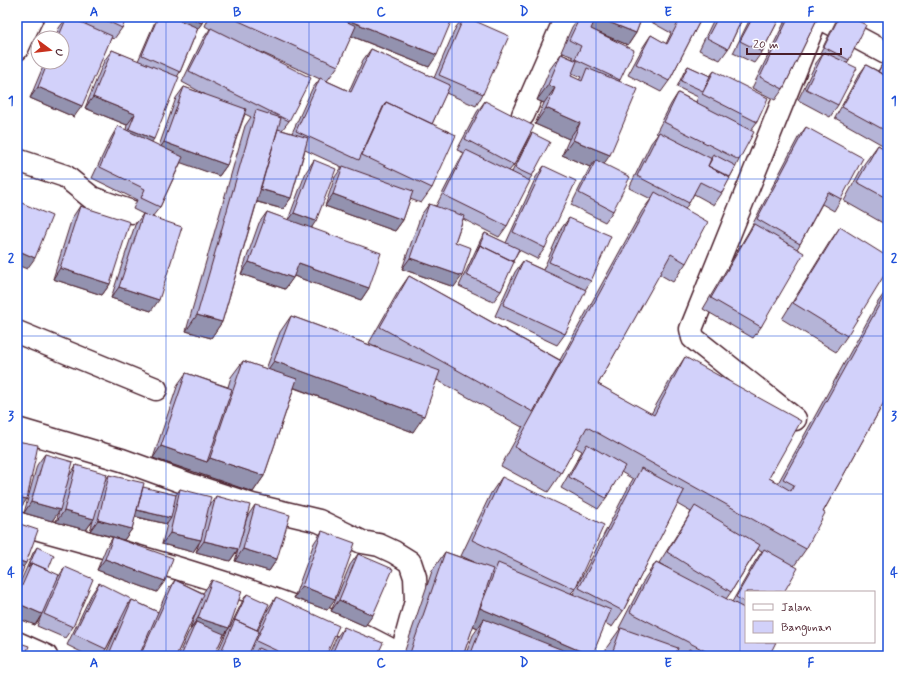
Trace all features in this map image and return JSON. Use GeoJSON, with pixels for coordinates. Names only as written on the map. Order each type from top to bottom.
{"type":"FeatureCollection","features":[{"type":"Feature","properties":{"kind":"street"},"geometry":{"type":"LineString","coordinates":[[17,49],[32,17]]}},
{"type":"Feature","properties":{"kind":"street"},"geometry":{"type":"LineString","coordinates":[[523,115],[566,17]]}},
{"type":"Feature","properties":{"kind":"street"},"geometry":{"type":"LineString","coordinates":[[795,419],[693,338],[691,329],[818,17],[888,54]]}},
{"type":"Feature","properties":{"kind":"street"},"geometry":{"type":"LineString","coordinates":[[17,160],[65,176],[92,198],[132,212]]}},
{"type":"Feature","properties":{"kind":"street"},"geometry":{"type":"LineString","coordinates":[[17,332],[156,389]]}},
{"type":"Feature","properties":{"kind":"street"},"geometry":{"type":"LineString","coordinates":[[17,429],[122,460],[252,505],[319,521],[362,542],[379,545],[410,562],[415,577],[416,601],[401,655],[343,626],[284,603],[140,556],[17,523]]}},
{"type":"Feature","properties":{"kind":"street"},"geometry":{"type":"LineString","coordinates":[[17,643],[46,656]]}},
{"type":"Feature","properties":{"kind":"building"},"geometry":{"type":"Polygon","coordinates":[[[67,17],[69,17],[112,36],[82,106],[38,87],[45,70],[70,70],[70,30],[61,30],[67,17]]]}},
{"type":"Feature","properties":{"kind":"building"},"geometry":{"type":"Polygon","coordinates":[[[99,17],[127,17],[122,28],[99,17]]]}},
{"type":"Feature","properties":{"kind":"building"},"geometry":{"type":"Polygon","coordinates":[[[158,17],[172,17],[198,28],[180,72],[142,55],[158,17]]]}},
{"type":"Feature","properties":{"kind":"building"},"geometry":{"type":"Polygon","coordinates":[[[189,17],[204,17],[202,23],[189,17]]]}},
{"type":"Feature","properties":{"kind":"building"},"geometry":{"type":"Polygon","coordinates":[[[230,17],[337,17],[356,26],[338,66],[230,17]]]}},
{"type":"Feature","properties":{"kind":"building"},"geometry":{"type":"Polygon","coordinates":[[[340,17],[453,17],[437,55],[340,17]]]}},
{"type":"Feature","properties":{"kind":"building"},"geometry":{"type":"Polygon","coordinates":[[[464,17],[509,36],[483,94],[439,75],[464,17]]]}},
{"type":"Feature","properties":{"kind":"building"},"geometry":{"type":"Polygon","coordinates":[[[580,17],[584,17],[594,22],[591,29],[634,50],[620,80],[575,59],[581,46],[569,40],[580,17]]]}},
{"type":"Feature","properties":{"kind":"building"},"geometry":{"type":"Polygon","coordinates":[[[596,17],[642,17],[636,33],[596,17]]]}},
{"type":"Feature","properties":{"kind":"building"},"geometry":{"type":"Polygon","coordinates":[[[671,17],[702,17],[669,81],[636,64],[651,35],[667,44],[679,21],[671,17]]]}},
{"type":"Feature","properties":{"kind":"building"},"geometry":{"type":"Polygon","coordinates":[[[718,17],[743,17],[728,49],[707,38],[718,17]]]}},
{"type":"Feature","properties":{"kind":"building"},"geometry":{"type":"Polygon","coordinates":[[[753,17],[780,17],[762,52],[740,41],[753,17]]]}},
{"type":"Feature","properties":{"kind":"building"},"geometry":{"type":"Polygon","coordinates":[[[789,17],[818,17],[783,89],[760,77],[789,17]]]}},
{"type":"Feature","properties":{"kind":"building"},"geometry":{"type":"Polygon","coordinates":[[[839,17],[851,17],[866,25],[849,60],[824,47],[839,17]]]}},
{"type":"Feature","properties":{"kind":"building"},"geometry":{"type":"Polygon","coordinates":[[[211,28],[311,78],[289,121],[189,71],[211,28]]]}},
{"type":"Feature","properties":{"kind":"building"},"geometry":{"type":"Polygon","coordinates":[[[371,49],[450,85],[432,124],[386,102],[359,160],[296,131],[320,78],[351,92],[371,49]]]}},
{"type":"Feature","properties":{"kind":"building"},"geometry":{"type":"Polygon","coordinates":[[[112,50],[179,77],[154,139],[129,129],[135,114],[93,97],[112,50]]]}},
{"type":"Feature","properties":{"kind":"building"},"geometry":{"type":"Polygon","coordinates":[[[824,52],[857,68],[838,105],[806,89],[824,52]]]}},
{"type":"Feature","properties":{"kind":"building"},"geometry":{"type":"Polygon","coordinates":[[[561,54],[577,61],[571,76],[582,81],[587,68],[638,89],[610,155],[573,140],[580,123],[546,108],[555,88],[548,85],[561,54]]]}},
{"type":"Feature","properties":{"kind":"building"},"geometry":{"type":"Polygon","coordinates":[[[888,56],[888,77],[878,72],[888,56]]]}},
{"type":"Feature","properties":{"kind":"building"},"geometry":{"type":"Polygon","coordinates":[[[866,65],[888,77],[888,132],[842,107],[866,65]]]}},
{"type":"Feature","properties":{"kind":"building"},"geometry":{"type":"Polygon","coordinates":[[[688,66],[710,76],[703,91],[681,81],[688,66]]]}},
{"type":"Feature","properties":{"kind":"building"},"geometry":{"type":"Polygon","coordinates":[[[714,71],[768,98],[757,122],[702,94],[714,71]]]}},
{"type":"Feature","properties":{"kind":"building"},"geometry":{"type":"Polygon","coordinates":[[[184,87],[246,109],[227,165],[164,142],[184,87]]]}},
{"type":"Feature","properties":{"kind":"building"},"geometry":{"type":"Polygon","coordinates":[[[678,93],[754,132],[739,160],[664,122],[678,93]]]}},
{"type":"Feature","properties":{"kind":"building"},"geometry":{"type":"Polygon","coordinates":[[[485,101],[534,126],[514,165],[465,139],[485,101]]]}},
{"type":"Feature","properties":{"kind":"building"},"geometry":{"type":"Polygon","coordinates":[[[386,102],[456,135],[432,188],[362,155],[386,102]]]}},
{"type":"Feature","properties":{"kind":"building"},"geometry":{"type":"Polygon","coordinates":[[[256,110],[281,118],[222,322],[197,315],[256,110]]]}},
{"type":"Feature","properties":{"kind":"building"},"geometry":{"type":"Polygon","coordinates":[[[118,126],[183,157],[160,207],[141,198],[145,189],[100,167],[118,126]]]}},
{"type":"Feature","properties":{"kind":"building"},"geometry":{"type":"Polygon","coordinates":[[[806,127],[863,158],[841,199],[828,192],[800,244],[757,219],[806,127]]]}},
{"type":"Feature","properties":{"kind":"building"},"geometry":{"type":"Polygon","coordinates":[[[278,129],[308,138],[291,198],[260,189],[278,129]]]}},
{"type":"Feature","properties":{"kind":"building"},"geometry":{"type":"Polygon","coordinates":[[[659,132],[712,159],[708,166],[730,178],[722,193],[700,182],[689,203],[637,176],[659,132]]]}},
{"type":"Feature","properties":{"kind":"building"},"geometry":{"type":"Polygon","coordinates":[[[532,133],[550,142],[532,176],[515,168],[532,133]]]}},
{"type":"Feature","properties":{"kind":"building"},"geometry":{"type":"Polygon","coordinates":[[[878,145],[888,151],[888,199],[857,182],[878,145]]]}},
{"type":"Feature","properties":{"kind":"building"},"geometry":{"type":"Polygon","coordinates":[[[466,150],[530,181],[507,226],[444,195],[466,150]]]}},
{"type":"Feature","properties":{"kind":"building"},"geometry":{"type":"Polygon","coordinates":[[[713,154],[736,166],[730,177],[708,166],[713,154]]]}},
{"type":"Feature","properties":{"kind":"building"},"geometry":{"type":"Polygon","coordinates":[[[314,160],[336,169],[316,221],[294,213],[314,160]]]}},
{"type":"Feature","properties":{"kind":"building"},"geometry":{"type":"Polygon","coordinates":[[[596,160],[630,177],[613,211],[579,193],[596,160]]]}},
{"type":"Feature","properties":{"kind":"building"},"geometry":{"type":"Polygon","coordinates":[[[343,166],[413,191],[403,220],[333,194],[343,166]]]}},
{"type":"Feature","properties":{"kind":"building"},"geometry":{"type":"Polygon","coordinates":[[[544,166],[576,181],[545,248],[513,232],[544,166]]]}},
{"type":"Feature","properties":{"kind":"building"},"geometry":{"type":"Polygon","coordinates":[[[655,192],[708,222],[686,263],[671,254],[598,384],[654,415],[685,357],[801,421],[769,478],[791,491],[794,485],[783,479],[888,289],[888,395],[823,512],[825,513],[806,549],[587,427],[561,473],[515,447],[655,192]]]}},
{"type":"Feature","properties":{"kind":"building"},"geometry":{"type":"Polygon","coordinates":[[[17,201],[52,216],[35,258],[17,250],[17,201]]]}},
{"type":"Feature","properties":{"kind":"building"},"geometry":{"type":"Polygon","coordinates":[[[429,204],[464,216],[455,242],[471,248],[462,276],[410,258],[429,204]]]}},
{"type":"Feature","properties":{"kind":"building"},"geometry":{"type":"Polygon","coordinates":[[[80,206],[130,222],[110,284],[60,268],[80,206]]]}},
{"type":"Feature","properties":{"kind":"building"},"geometry":{"type":"Polygon","coordinates":[[[267,212],[381,253],[369,288],[299,263],[293,278],[249,262],[267,212]]]}},
{"type":"Feature","properties":{"kind":"building"},"geometry":{"type":"Polygon","coordinates":[[[143,214],[182,227],[159,300],[119,287],[143,214]]]}},
{"type":"Feature","properties":{"kind":"building"},"geometry":{"type":"Polygon","coordinates":[[[569,218],[611,236],[591,281],[549,262],[569,218]]]}},
{"type":"Feature","properties":{"kind":"building"},"geometry":{"type":"Polygon","coordinates":[[[754,224],[804,253],[761,327],[711,298],[754,224]]]}},
{"type":"Feature","properties":{"kind":"building"},"geometry":{"type":"Polygon","coordinates":[[[840,227],[888,257],[888,269],[847,336],[793,303],[840,227]]]}},
{"type":"Feature","properties":{"kind":"building"},"geometry":{"type":"Polygon","coordinates":[[[485,233],[519,249],[513,261],[480,245],[477,251],[485,233]]]}},
{"type":"Feature","properties":{"kind":"building"},"geometry":{"type":"Polygon","coordinates":[[[480,245],[514,262],[501,291],[466,275],[480,245]]]}},
{"type":"Feature","properties":{"kind":"building"},"geometry":{"type":"Polygon","coordinates":[[[523,261],[586,290],[565,334],[503,305],[523,261]]]}},
{"type":"Feature","properties":{"kind":"building"},"geometry":{"type":"Polygon","coordinates":[[[409,276],[561,361],[533,412],[380,327],[409,276]]]}},
{"type":"Feature","properties":{"kind":"building"},"geometry":{"type":"Polygon","coordinates":[[[291,316],[440,371],[424,416],[274,361],[291,316]]]}},
{"type":"Feature","properties":{"kind":"building"},"geometry":{"type":"Polygon","coordinates":[[[17,327],[20,328],[17,339],[17,327]]]}},
{"type":"Feature","properties":{"kind":"building"},"geometry":{"type":"Polygon","coordinates":[[[243,361],[297,379],[264,476],[210,458],[243,361]]]}},
{"type":"Feature","properties":{"kind":"building"},"geometry":{"type":"Polygon","coordinates":[[[186,373],[232,389],[207,462],[161,446],[186,373]]]}},
{"type":"Feature","properties":{"kind":"building"},"geometry":{"type":"Polygon","coordinates":[[[17,441],[38,445],[27,499],[17,497],[17,441]]]}},
{"type":"Feature","properties":{"kind":"building"},"geometry":{"type":"Polygon","coordinates":[[[587,444],[625,466],[606,498],[569,477],[587,444]]]}},
{"type":"Feature","properties":{"kind":"building"},"geometry":{"type":"Polygon","coordinates":[[[45,454],[73,462],[60,510],[31,502],[45,454]]]}},
{"type":"Feature","properties":{"kind":"building"},"geometry":{"type":"Polygon","coordinates":[[[76,465],[107,474],[94,519],[64,511],[76,465]]]}},
{"type":"Feature","properties":{"kind":"building"},"geometry":{"type":"Polygon","coordinates":[[[641,468],[684,491],[623,611],[579,588],[641,468]]]}},
{"type":"Feature","properties":{"kind":"building"},"geometry":{"type":"Polygon","coordinates":[[[109,475],[144,483],[132,529],[98,520],[109,475]]]}},
{"type":"Feature","properties":{"kind":"building"},"geometry":{"type":"Polygon","coordinates":[[[502,477],[604,525],[575,589],[472,540],[502,477]]]}},
{"type":"Feature","properties":{"kind":"building"},"geometry":{"type":"Polygon","coordinates":[[[143,487],[176,495],[171,518],[137,510],[143,487]]]}},
{"type":"Feature","properties":{"kind":"building"},"geometry":{"type":"Polygon","coordinates":[[[180,489],[211,497],[201,540],[170,533],[180,489]]]}},
{"type":"Feature","properties":{"kind":"building"},"geometry":{"type":"Polygon","coordinates":[[[216,496],[250,505],[238,549],[204,541],[216,496]]]}},
{"type":"Feature","properties":{"kind":"building"},"geometry":{"type":"Polygon","coordinates":[[[255,505],[290,515],[277,559],[243,549],[255,505]]]}},
{"type":"Feature","properties":{"kind":"building"},"geometry":{"type":"Polygon","coordinates":[[[695,506],[760,545],[731,592],[667,552],[695,506]]]}},
{"type":"Feature","properties":{"kind":"building"},"geometry":{"type":"Polygon","coordinates":[[[17,523],[38,530],[26,563],[17,560],[17,523]]]}},
{"type":"Feature","properties":{"kind":"building"},"geometry":{"type":"Polygon","coordinates":[[[322,531],[355,543],[335,599],[302,586],[322,531]]]}},
{"type":"Feature","properties":{"kind":"building"},"geometry":{"type":"Polygon","coordinates":[[[113,537],[173,558],[165,581],[105,559],[113,537]]]}},
{"type":"Feature","properties":{"kind":"building"},"geometry":{"type":"Polygon","coordinates":[[[37,547],[54,555],[48,570],[32,563],[28,568],[37,547]]]}},
{"type":"Feature","properties":{"kind":"building"},"geometry":{"type":"Polygon","coordinates":[[[764,549],[798,568],[785,591],[745,591],[745,602],[736,597],[764,549]]]}},
{"type":"Feature","properties":{"kind":"building"},"geometry":{"type":"Polygon","coordinates":[[[445,552],[493,569],[463,656],[409,656],[445,552]]]}},
{"type":"Feature","properties":{"kind":"building"},"geometry":{"type":"Polygon","coordinates":[[[358,554],[393,569],[373,615],[339,600],[358,554]]]}},
{"type":"Feature","properties":{"kind":"building"},"geometry":{"type":"Polygon","coordinates":[[[656,562],[745,608],[745,643],[776,643],[769,656],[715,656],[630,612],[656,562]]]}},
{"type":"Feature","properties":{"kind":"building"},"geometry":{"type":"Polygon","coordinates":[[[32,563],[59,575],[42,614],[17,603],[17,597],[32,563]]]}},
{"type":"Feature","properties":{"kind":"building"},"geometry":{"type":"Polygon","coordinates":[[[498,563],[611,610],[592,656],[480,608],[498,563]]]}},
{"type":"Feature","properties":{"kind":"building"},"geometry":{"type":"Polygon","coordinates":[[[17,564],[24,567],[17,587],[17,564]]]}},
{"type":"Feature","properties":{"kind":"building"},"geometry":{"type":"Polygon","coordinates":[[[65,567],[93,579],[73,627],[44,614],[65,567]]]}},
{"type":"Feature","properties":{"kind":"building"},"geometry":{"type":"Polygon","coordinates":[[[175,580],[204,594],[176,656],[145,656],[141,654],[175,580]]]}},
{"type":"Feature","properties":{"kind":"building"},"geometry":{"type":"Polygon","coordinates":[[[212,580],[242,591],[229,628],[198,618],[212,580]]]}},
{"type":"Feature","properties":{"kind":"building"},"geometry":{"type":"Polygon","coordinates":[[[99,583],[131,599],[106,649],[74,634],[99,583]]]}},
{"type":"Feature","properties":{"kind":"building"},"geometry":{"type":"Polygon","coordinates":[[[247,594],[269,604],[257,630],[235,620],[234,621],[247,594]]]}},
{"type":"Feature","properties":{"kind":"building"},"geometry":{"type":"Polygon","coordinates":[[[276,597],[339,626],[326,656],[288,656],[256,641],[276,597]]]}},
{"type":"Feature","properties":{"kind":"building"},"geometry":{"type":"Polygon","coordinates":[[[132,600],[158,612],[139,656],[114,656],[109,654],[132,600]]]}},
{"type":"Feature","properties":{"kind":"building"},"geometry":{"type":"Polygon","coordinates":[[[484,619],[578,656],[470,656],[484,619]]]}},
{"type":"Feature","properties":{"kind":"building"},"geometry":{"type":"Polygon","coordinates":[[[235,620],[259,631],[248,656],[219,656],[235,620]]]}},
{"type":"Feature","properties":{"kind":"building"},"geometry":{"type":"Polygon","coordinates":[[[196,622],[224,634],[214,656],[181,656],[196,622]]]}},
{"type":"Feature","properties":{"kind":"building"},"geometry":{"type":"Polygon","coordinates":[[[344,627],[383,643],[377,656],[331,656],[344,627]]]}},
{"type":"Feature","properties":{"kind":"building"},"geometry":{"type":"Polygon","coordinates":[[[621,628],[678,648],[675,656],[611,656],[621,628]]]}},
{"type":"Feature","properties":{"kind":"building"},"geometry":{"type":"Polygon","coordinates":[[[17,642],[29,646],[25,656],[17,656],[17,642]]]}},
{"type":"Feature","properties":{"kind":"building"},"geometry":{"type":"Polygon","coordinates":[[[258,648],[277,656],[254,656],[258,648]]]}},
{"type":"Feature","properties":{"kind":"building"},"geometry":{"type":"Polygon","coordinates":[[[689,649],[703,656],[685,656],[689,649]]]}},
{"type":"Feature","properties":{"kind":"building"},"geometry":{"type":"Polygon","coordinates":[[[32,652],[42,656],[30,656],[32,652]]]}}]}
